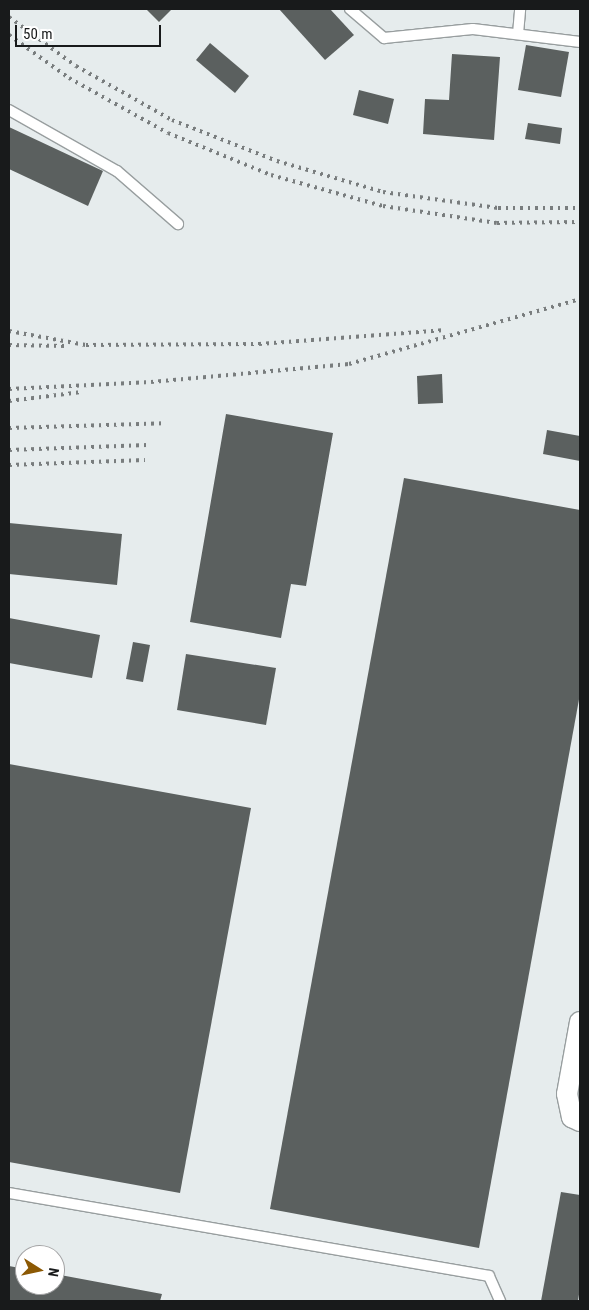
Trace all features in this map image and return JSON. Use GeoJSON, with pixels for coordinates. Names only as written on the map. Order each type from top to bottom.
{"type":"FeatureCollection","features":[{"type":"Feature","properties":{"kind":"street"},"geometry":{"type":"LineString","coordinates":[[580,1022],[567,1094],[572,1116],[580,1120]]}},
{"type":"Feature","properties":{"kind":"lane"},"geometry":{"type":"LineString","coordinates":[[350,9],[384,38],[473,28],[580,42]]}},
{"type":"Feature","properties":{"kind":"lane"},"geometry":{"type":"LineString","coordinates":[[518,34],[520,9]]}},
{"type":"Feature","properties":{"kind":"lane"},"geometry":{"type":"LineString","coordinates":[[9,110],[117,171],[178,224]]}},
{"type":"Feature","properties":{"kind":"lane"},"geometry":{"type":"LineString","coordinates":[[9,1193],[489,1276],[500,1301]]}},
{"type":"Feature","properties":{"kind":"building"},"geometry":{"type":"Polygon","coordinates":[[[146,9],[172,9],[159,22],[146,9]]]}},
{"type":"Feature","properties":{"kind":"building"},"geometry":{"type":"Polygon","coordinates":[[[279,9],[330,9],[354,35],[325,60],[279,9]]]}},
{"type":"Feature","properties":{"kind":"building"},"geometry":{"type":"Polygon","coordinates":[[[210,43],[249,76],[235,93],[196,60],[210,43]]]}},
{"type":"Feature","properties":{"kind":"building"},"geometry":{"type":"Polygon","coordinates":[[[526,45],[569,52],[561,97],[518,90],[526,45]]]}},
{"type":"Feature","properties":{"kind":"building"},"geometry":{"type":"Polygon","coordinates":[[[452,54],[500,57],[494,140],[423,134],[425,99],[449,100],[452,54]]]}},
{"type":"Feature","properties":{"kind":"building"},"geometry":{"type":"Polygon","coordinates":[[[359,90],[394,99],[388,124],[353,115],[359,90]]]}},
{"type":"Feature","properties":{"kind":"building"},"geometry":{"type":"Polygon","coordinates":[[[528,123],[562,128],[560,144],[525,139],[528,123]]]}},
{"type":"Feature","properties":{"kind":"building"},"geometry":{"type":"Polygon","coordinates":[[[9,127],[103,171],[88,206],[9,169],[9,127]]]}},
{"type":"Feature","properties":{"kind":"building"},"geometry":{"type":"Polygon","coordinates":[[[442,374],[443,403],[418,404],[417,376],[442,374]]]}},
{"type":"Feature","properties":{"kind":"building"},"geometry":{"type":"Polygon","coordinates":[[[226,414],[333,433],[306,586],[291,584],[281,638],[190,622],[226,414]]]}},
{"type":"Feature","properties":{"kind":"building"},"geometry":{"type":"Polygon","coordinates":[[[547,430],[580,436],[580,461],[543,454],[547,430]]]}},
{"type":"Feature","properties":{"kind":"building"},"geometry":{"type":"Polygon","coordinates":[[[404,478],[580,510],[580,694],[479,1248],[270,1209],[404,478]]]}},
{"type":"Feature","properties":{"kind":"building"},"geometry":{"type":"Polygon","coordinates":[[[9,523],[122,534],[117,585],[9,574],[9,523]]]}},
{"type":"Feature","properties":{"kind":"building"},"geometry":{"type":"Polygon","coordinates":[[[9,618],[100,635],[92,678],[9,663],[9,618]]]}},
{"type":"Feature","properties":{"kind":"building"},"geometry":{"type":"Polygon","coordinates":[[[133,642],[150,645],[143,682],[126,679],[133,642]]]}},
{"type":"Feature","properties":{"kind":"building"},"geometry":{"type":"Polygon","coordinates":[[[186,654],[276,668],[266,725],[177,710],[186,654]]]}},
{"type":"Feature","properties":{"kind":"building"},"geometry":{"type":"Polygon","coordinates":[[[9,764],[251,808],[180,1193],[9,1162],[9,764]]]}},
{"type":"Feature","properties":{"kind":"building"},"geometry":{"type":"Polygon","coordinates":[[[561,1192],[580,1195],[580,1288],[578,1301],[541,1301],[561,1192]]]}},
{"type":"Feature","properties":{"kind":"building"},"geometry":{"type":"Polygon","coordinates":[[[9,1266],[15,1267],[15,1295],[65,1295],[65,1276],[162,1294],[160,1301],[9,1301],[9,1266]]]}},
{"type":"Feature","properties":{"kind":"railway"},"geometry":{"type":"LineString","coordinates":[[9,17],[76,66],[172,120],[277,161],[383,192],[498,208],[580,208]]}},
{"type":"Feature","properties":{"kind":"railway"},"geometry":{"type":"LineString","coordinates":[[9,35],[69,78],[168,133],[271,175],[383,206],[497,223],[580,222]]}},
{"type":"Feature","properties":{"kind":"railway"},"geometry":{"type":"LineString","coordinates":[[9,389],[151,382],[349,364],[580,299]]}},
{"type":"Feature","properties":{"kind":"railway"},"geometry":{"type":"LineString","coordinates":[[9,331],[86,345],[259,344],[445,330]]}},
{"type":"Feature","properties":{"kind":"railway"},"geometry":{"type":"LineString","coordinates":[[9,345],[66,346]]}},
{"type":"Feature","properties":{"kind":"railway"},"geometry":{"type":"LineString","coordinates":[[9,401],[81,392]]}},
{"type":"Feature","properties":{"kind":"railway"},"geometry":{"type":"LineString","coordinates":[[9,428],[164,423]]}},
{"type":"Feature","properties":{"kind":"railway"},"geometry":{"type":"LineString","coordinates":[[9,450],[147,445]]}},
{"type":"Feature","properties":{"kind":"railway"},"geometry":{"type":"LineString","coordinates":[[9,465],[145,460]]}}]}
